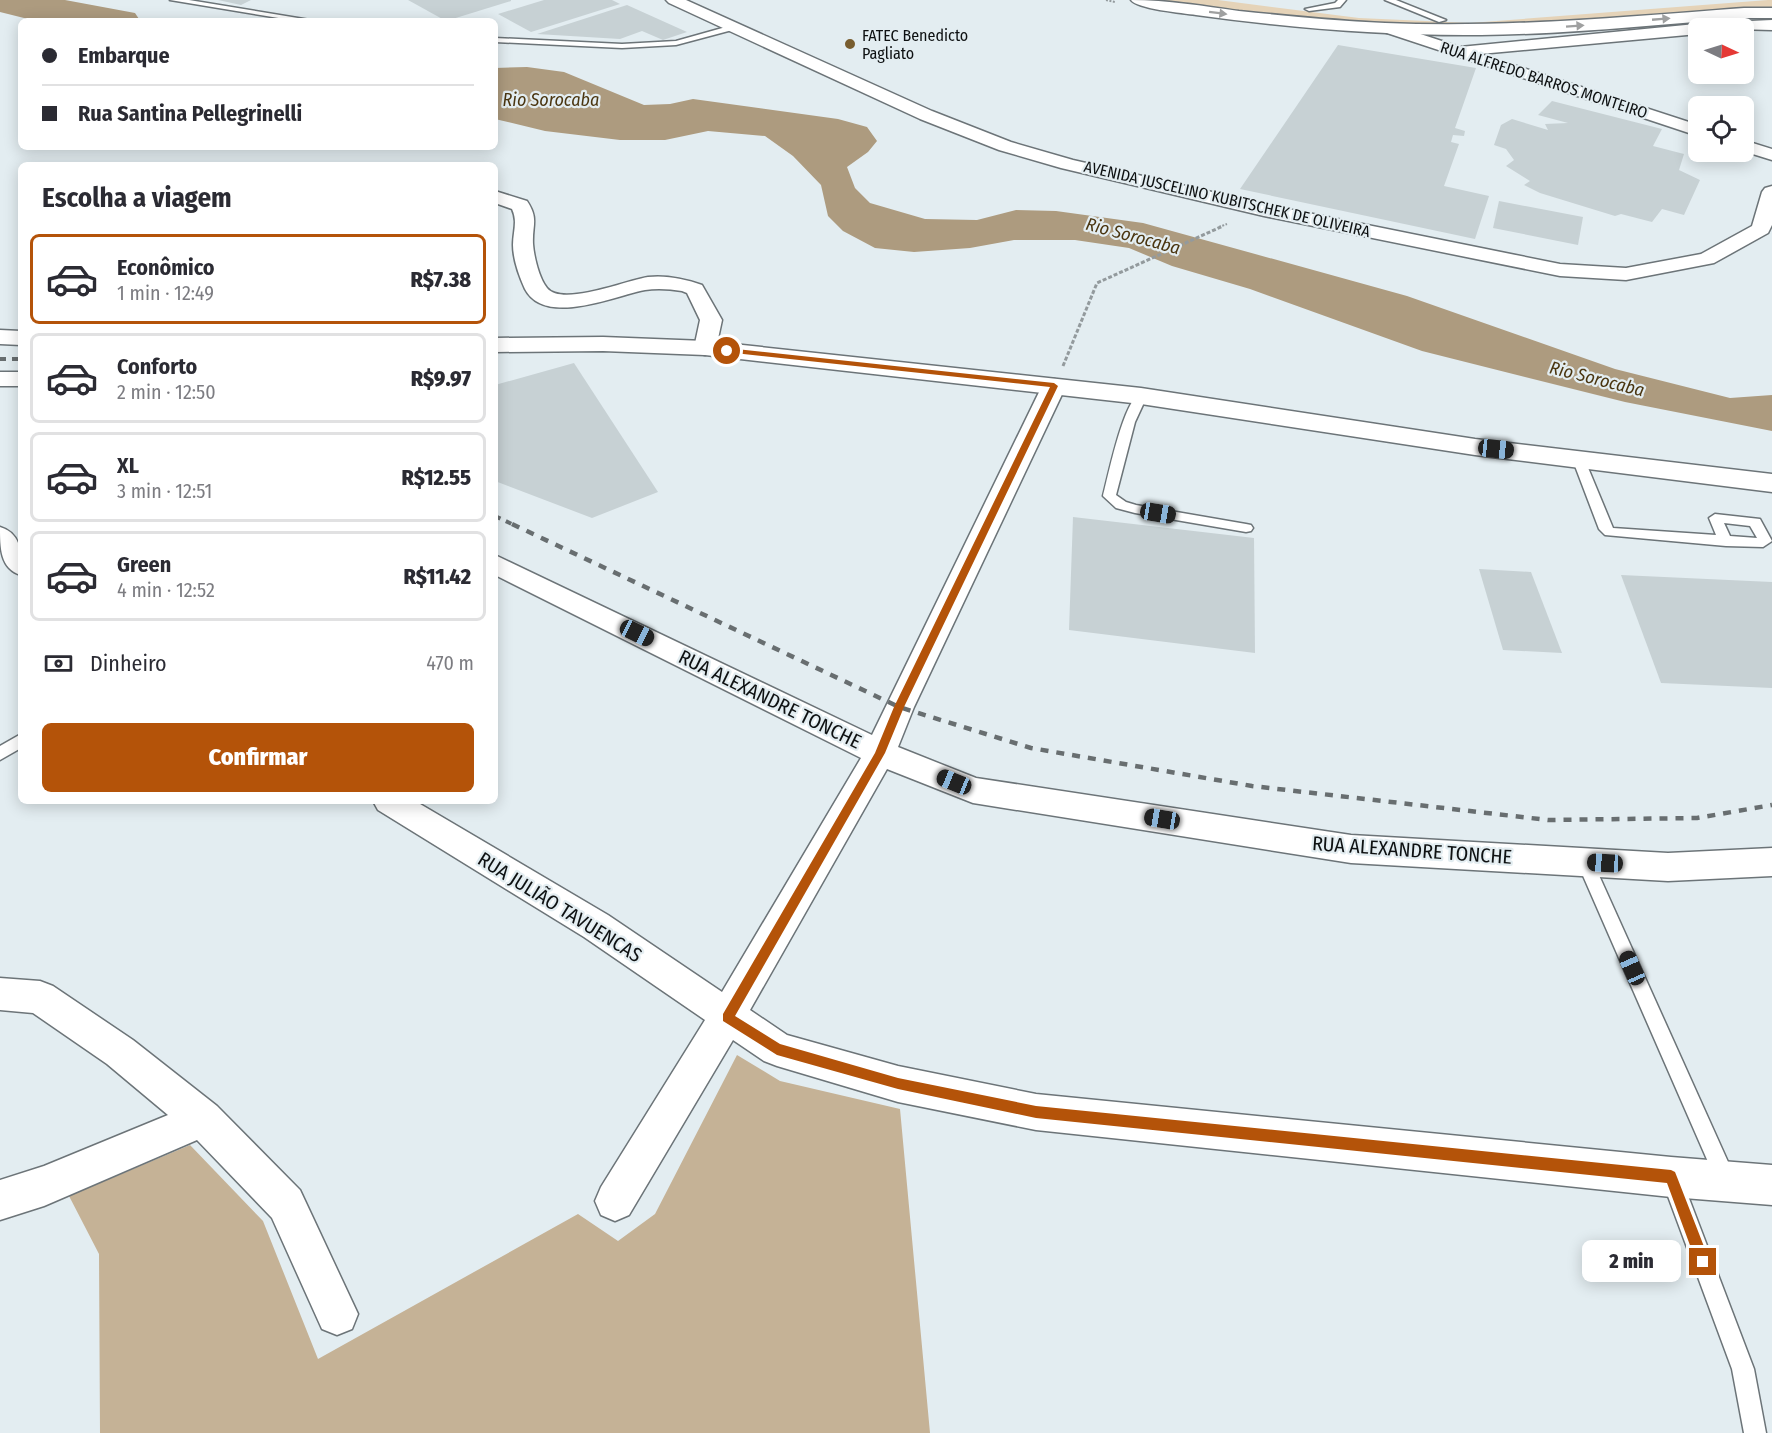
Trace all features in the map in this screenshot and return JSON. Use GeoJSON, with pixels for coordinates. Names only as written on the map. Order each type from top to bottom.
{"type":"FeatureCollection","features":[{"type":"Feature","properties":{"kind":"main road"},"geometry":{"type":"LineString","coordinates":[[1139,0],[1259,18],[1390,29],[1531,29],[1744,13],[1772,13]]}},
{"type":"Feature","properties":{"kind":"main road"},"geometry":{"type":"LineString","coordinates":[[1241,0],[1372,16],[1442,20],[1513,18],[1718,0]]}},
{"type":"Feature","properties":{"kind":"main road"},"geometry":{"type":"LineString","coordinates":[[1263,2],[1284,6]]}},
{"type":"Feature","properties":{"kind":"main road"},"geometry":{"type":"LineString","coordinates":[[0,337],[18,338]]}},
{"type":"Feature","properties":{"kind":"main road"},"geometry":{"type":"LineString","coordinates":[[498,345],[603,344],[705,348],[1141,396],[1475,447],[1772,483]]}},
{"type":"Feature","properties":{"kind":"street","name":"AVENIDA JUSCELINO KUBITSCHEK DE OLIVEIRA"},"geometry":{"type":"LineString","coordinates":[[674,0],[926,115],[1005,146],[1068,164],[1264,210],[1560,270],[1626,274],[1707,259],[1761,229],[1772,192]]}},
{"type":"Feature","properties":{"kind":"street"},"geometry":{"type":"LineString","coordinates":[[1754,26],[1772,25]]}},
{"type":"Feature","properties":{"kind":"street","name":"RUA ALFREDO BARROS MONTEIRO"},"geometry":{"type":"LineString","coordinates":[[1390,29],[1688,127]]}},
{"type":"Feature","properties":{"kind":"street"},"geometry":{"type":"LineString","coordinates":[[1457,52],[1490,46],[1688,30]]}},
{"type":"Feature","properties":{"kind":"street"},"geometry":{"type":"LineString","coordinates":[[1754,149],[1772,155]]}},
{"type":"Feature","properties":{"kind":"street"},"geometry":{"type":"LineString","coordinates":[[498,198],[520,205],[527,217],[523,245],[537,290],[545,299],[556,302],[578,300],[647,284],[678,283],[695,289],[711,320],[705,348]]}},
{"type":"Feature","properties":{"kind":"street"},"geometry":{"type":"LineString","coordinates":[[0,379],[18,379]]}},
{"type":"Feature","properties":{"kind":"street"},"geometry":{"type":"LineString","coordinates":[[615,1201],[727,1017],[880,753],[899,707],[1054,386]]}},
{"type":"Feature","properties":{"kind":"street"},"geometry":{"type":"LineString","coordinates":[[0,526],[18,524]]}},
{"type":"Feature","properties":{"kind":"street"},"geometry":{"type":"LineString","coordinates":[[0,536],[18,562]]}},
{"type":"Feature","properties":{"kind":"street","name":"RUA ALEXANDRE TONCHE"},"geometry":{"type":"LineString","coordinates":[[498,565],[880,753],[973,790],[1351,849],[1668,867],[1772,862]]}},
{"type":"Feature","properties":{"kind":"street","name":"RUA JULIÃO TAVUENCAS"},"geometry":{"type":"LineString","coordinates":[[394,804],[596,926],[777,1049],[898,1084],[1036,1112],[1671,1177],[1772,1185]]}},
{"type":"Feature","properties":{"kind":"street"},"geometry":{"type":"LineString","coordinates":[[0,994],[40,997],[120,1052],[203,1119],[286,1204],[337,1314]]}},
{"type":"Feature","properties":{"kind":"street"},"geometry":{"type":"LineString","coordinates":[[0,1200],[44,1186],[203,1119]]}},
{"type":"Feature","properties":{"kind":"lane"},"geometry":{"type":"LineString","coordinates":[[174,0],[292,18]]}},
{"type":"Feature","properties":{"kind":"lane"},"geometry":{"type":"LineString","coordinates":[[1309,9],[1337,5],[1342,0]]}},
{"type":"Feature","properties":{"kind":"lane"},"geometry":{"type":"LineString","coordinates":[[1389,0],[1442,20]]}},
{"type":"Feature","properties":{"kind":"lane"},"geometry":{"type":"LineString","coordinates":[[498,40],[622,46],[676,44],[734,27]]}},
{"type":"Feature","properties":{"kind":"lane"},"geometry":{"type":"LineString","coordinates":[[1141,396],[1129,422],[1109,496],[1121,505],[1135,509],[1246,528]]}},
{"type":"Feature","properties":{"kind":"lane"},"geometry":{"type":"LineString","coordinates":[[1578,458],[1606,529],[1610,532],[1726,542]]}},
{"type":"Feature","properties":{"kind":"lane"},"geometry":{"type":"LineString","coordinates":[[0,754],[18,742]]}},
{"type":"Feature","properties":{"kind":"lane"},"geometry":{"type":"LineString","coordinates":[[1585,862],[1727,1181]]}},
{"type":"Feature","properties":{"kind":"lane"},"geometry":{"type":"LineString","coordinates":[[1671,1177],[1743,1369],[1755,1433]]}},
{"type":"Feature","properties":{"kind":"path"},"geometry":{"type":"LineString","coordinates":[[1054,386],[1097,283],[1201,234]]}},
{"type":"Feature","properties":{"kind":"shaded area"},"geometry":{"type":"Polygon","coordinates":[[[1157,0],[1218,0],[1359,18],[1470,23],[1768,0],[1772,0],[1772,10],[1531,26],[1385,26],[1213,9],[1157,0]]]}},
{"type":"Feature","properties":{"kind":"shaded area"},"geometry":{"type":"Polygon","coordinates":[[[737,1055],[780,1081],[900,1109],[930,1433],[100,1433],[99,1254],[69,1196],[190,1145],[263,1221],[318,1359],[578,1214],[618,1241],[655,1214],[737,1055]]]}},
{"type":"Feature","properties":{"kind":"water"},"geometry":{"type":"Polygon","coordinates":[[[0,0],[65,0],[135,13],[138,18],[24,18],[0,12],[0,0]]]}},
{"type":"Feature","properties":{"kind":"water","name":"Rio Sorocaba"},"geometry":{"type":"Polygon","coordinates":[[[527,67],[564,72],[644,105],[670,104],[693,99],[838,119],[867,127],[877,141],[868,152],[847,167],[855,188],[870,203],[925,219],[977,220],[1016,210],[1056,211],[1143,223],[1407,296],[1615,369],[1730,398],[1772,395],[1772,431],[1625,402],[1422,351],[1250,289],[1172,266],[1129,248],[1075,240],[1014,240],[970,248],[914,252],[875,248],[843,231],[828,216],[821,185],[793,156],[765,136],[708,131],[665,140],[620,140],[545,131],[498,120],[498,68],[527,67]]]}},
{"type":"Feature","properties":{"kind":"building"},"geometry":{"type":"Polygon","coordinates":[[[218,0],[251,0],[241,5],[218,0]]]}},
{"type":"Feature","properties":{"kind":"building"},"geometry":{"type":"Polygon","coordinates":[[[408,0],[511,0],[456,18],[441,18],[408,0]]]}},
{"type":"Feature","properties":{"kind":"building"},"geometry":{"type":"Polygon","coordinates":[[[544,0],[612,0],[620,4],[531,32],[498,14],[544,0]]]}},
{"type":"Feature","properties":{"kind":"building"},"geometry":{"type":"Polygon","coordinates":[[[627,5],[687,32],[663,40],[642,31],[620,39],[537,34],[627,5]]]}},
{"type":"Feature","properties":{"kind":"building"},"geometry":{"type":"Polygon","coordinates":[[[1338,45],[1476,68],[1455,128],[1465,131],[1464,136],[1453,135],[1451,142],[1459,144],[1444,186],[1489,196],[1475,239],[1240,189],[1338,45]]]}},
{"type":"Feature","properties":{"kind":"building"},"geometry":{"type":"Polygon","coordinates":[[[1552,101],[1662,129],[1653,146],[1684,154],[1679,170],[1700,180],[1684,215],[1662,209],[1652,222],[1621,214],[1615,216],[1540,193],[1524,185],[1530,181],[1506,166],[1514,160],[1506,149],[1494,145],[1501,125],[1512,119],[1548,130],[1545,124],[1568,123],[1538,115],[1552,101]]]}},
{"type":"Feature","properties":{"kind":"building"},"geometry":{"type":"Polygon","coordinates":[[[1499,201],[1583,217],[1578,245],[1493,228],[1499,201]]]}},
{"type":"Feature","properties":{"kind":"building"},"geometry":{"type":"Polygon","coordinates":[[[574,363],[658,492],[592,518],[498,482],[498,384],[574,363]]]}},
{"type":"Feature","properties":{"kind":"building"},"geometry":{"type":"Polygon","coordinates":[[[1073,517],[1254,538],[1255,653],[1069,630],[1073,517]]]}},
{"type":"Feature","properties":{"kind":"building"},"geometry":{"type":"Polygon","coordinates":[[[1479,569],[1531,572],[1562,653],[1503,650],[1479,569]]]}},
{"type":"Feature","properties":{"kind":"building"},"geometry":{"type":"Polygon","coordinates":[[[1621,575],[1772,582],[1772,688],[1661,683],[1621,575]]]}},
{"type":"Feature","properties":{"kind":"railway"},"geometry":{"type":"LineString","coordinates":[[0,359],[18,359]]}},
{"type":"Feature","properties":{"kind":"railway"},"geometry":{"type":"LineString","coordinates":[[498,517],[516,526]]}},
{"type":"Feature","properties":{"kind":"railway"},"geometry":{"type":"LineString","coordinates":[[512,524],[899,707],[1031,748],[1252,786],[1548,820],[1697,818],[1772,805]]}},
{"type":"Feature","properties":{"kind":"place","name":"FATEC Benedicto Pagliato"},"geometry":{"type":"Point","coordinates":[850,44]}},
{"type":"Feature","properties":{"kind":"route"},"geometry":{"type":"LineString","coordinates":[[727,351],[1054,386],[899,707],[880,753],[727,1017],[777,1049],[898,1084],[1036,1112],[1671,1177],[1703,1262]]}}]}
